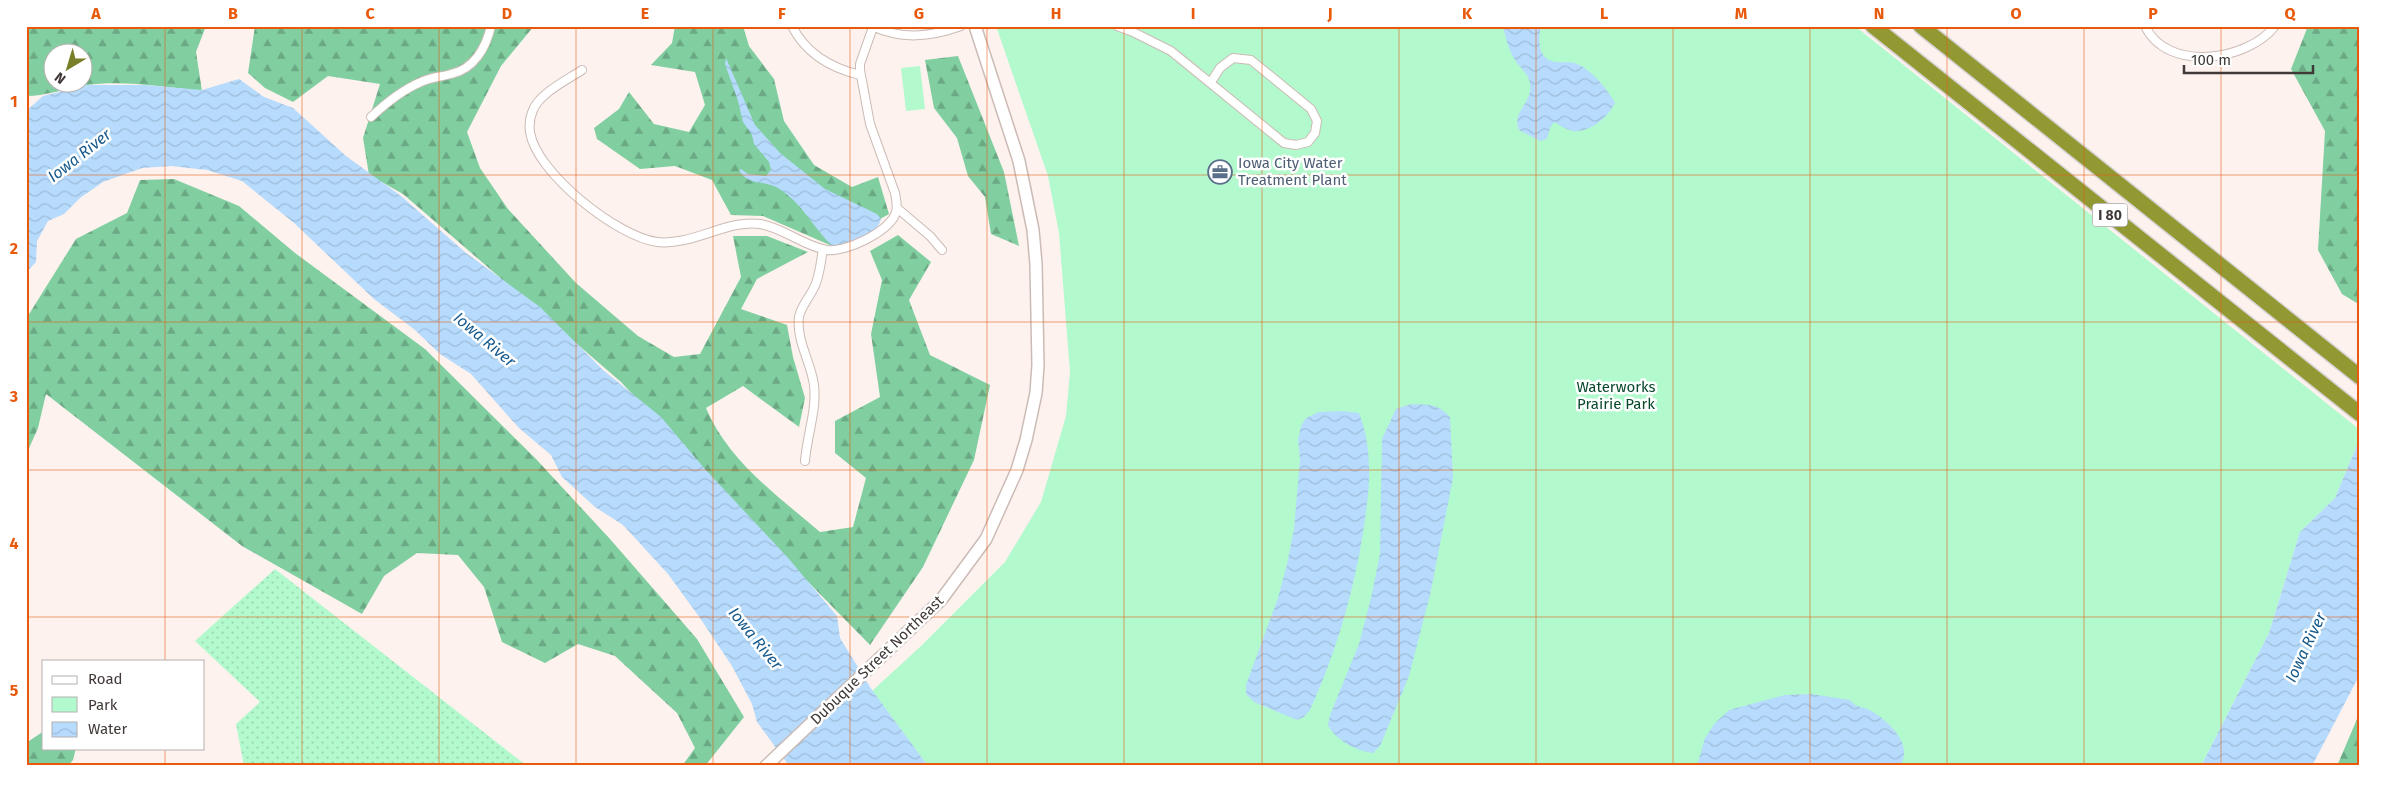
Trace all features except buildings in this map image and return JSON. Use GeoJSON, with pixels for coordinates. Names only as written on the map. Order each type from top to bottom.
{"type":"FeatureCollection","features":[{"type":"Feature","properties":{"kind":"highway","name":"I 80"},"geometry":{"type":"LineString","coordinates":[[1873,26],[2360,414]]}},
{"type":"Feature","properties":{"kind":"highway","name":"I 80"},"geometry":{"type":"LineString","coordinates":[[1921,26],[2360,377]]}},
{"type":"Feature","properties":{"kind":"main road","name":"Dubuque Street Northeast"},"geometry":{"type":"LineString","coordinates":[[766,766],[936,606],[986,539],[1017,470],[1026,440],[1036,393],[1038,365],[1036,264],[1028,201],[1001,100],[975,26]]}},
{"type":"Feature","properties":{"kind":"street"},"geometry":{"type":"LineString","coordinates":[[371,118],[385,104],[411,87],[431,78],[452,74],[465,68],[476,59],[484,48],[491,26]]}},
{"type":"Feature","properties":{"kind":"street"},"geometry":{"type":"LineString","coordinates":[[792,26],[800,40],[815,56],[830,66],[860,75]]}},
{"type":"Feature","properties":{"kind":"street"},"geometry":{"type":"LineString","coordinates":[[582,70],[536,104],[529,124],[530,133],[538,151],[578,199],[621,228],[640,238],[654,242],[668,243],[689,240],[732,228],[760,224],[830,251],[876,234],[888,224],[897,208],[895,193],[870,124],[860,75],[860,64],[872,27],[896,35],[916,36],[937,34],[961,26]]}},
{"type":"Feature","properties":{"kind":"street"},"geometry":{"type":"LineString","coordinates":[[1117,26],[1171,51],[1284,143],[1296,145],[1308,142],[1315,133],[1317,121],[1311,109],[1251,60],[1234,58],[1220,68],[1211,82]]}},
{"type":"Feature","properties":{"kind":"street"},"geometry":{"type":"LineString","coordinates":[[2145,26],[2169,50],[2184,55],[2203,57],[2241,50],[2264,38],[2275,26]]}},
{"type":"Feature","properties":{"kind":"street"},"geometry":{"type":"LineString","coordinates":[[897,208],[930,236],[942,250]]}},
{"type":"Feature","properties":{"kind":"street"},"geometry":{"type":"LineString","coordinates":[[805,461],[807,437],[815,401],[814,383],[802,344],[799,319],[801,311],[817,281],[823,249]]}},
{"type":"Feature","properties":{"kind":"green space"},"geometry":{"type":"Polygon","coordinates":[[[26,26],[206,26],[196,52],[202,91],[115,83],[92,85],[92,42],[42,42],[42,92],[54,92],[26,96],[26,26]]]}},
{"type":"Feature","properties":{"kind":"green space"},"geometry":{"type":"Polygon","coordinates":[[[255,26],[534,26],[501,66],[467,132],[480,168],[508,209],[576,283],[638,336],[674,357],[700,354],[741,277],[733,236],[767,236],[808,252],[757,279],[741,309],[787,325],[793,357],[805,398],[799,427],[743,386],[706,408],[715,427],[741,461],[771,491],[820,532],[853,527],[866,478],[835,453],[835,421],[880,397],[871,334],[882,280],[870,251],[898,235],[931,262],[909,300],[930,355],[990,385],[974,460],[923,567],[870,645],[760,533],[621,382],[403,194],[369,175],[363,138],[380,84],[328,76],[293,102],[265,88],[248,73],[255,26]]]}},
{"type":"Feature","properties":{"kind":"green space"},"geometry":{"type":"Polygon","coordinates":[[[675,26],[743,26],[749,46],[774,79],[784,121],[814,165],[852,187],[878,177],[889,214],[832,246],[763,216],[731,215],[712,180],[675,166],[640,169],[597,139],[594,128],[619,109],[629,92],[654,124],[689,132],[705,105],[695,72],[651,65],[672,43],[675,26]]]}},
{"type":"Feature","properties":{"kind":"green space","name":"Waterworks Prairie Park"},"geometry":{"type":"Polygon","coordinates":[[[996,26],[1855,26],[2360,430],[2360,438],[2335,498],[2300,532],[2269,633],[2201,766],[928,766],[872,691],[921,646],[1005,562],[1041,502],[1066,416],[1070,372],[1059,233],[1048,176],[996,26]]]}},
{"type":"Feature","properties":{"kind":"green space"},"geometry":{"type":"Polygon","coordinates":[[[2308,26],[2360,26],[2360,305],[2342,294],[2318,250],[2325,131],[2291,69],[2308,26]]]}},
{"type":"Feature","properties":{"kind":"green space"},"geometry":{"type":"Polygon","coordinates":[[[958,56],[1004,172],[1019,246],[991,234],[985,197],[968,176],[957,138],[934,108],[925,60],[958,56]]]}},
{"type":"Feature","properties":{"kind":"green space"},"geometry":{"type":"Polygon","coordinates":[[[920,66],[925,109],[906,111],[901,68],[920,66]]]}},
{"type":"Feature","properties":{"kind":"green space"},"geometry":{"type":"Polygon","coordinates":[[[174,179],[239,206],[295,253],[425,349],[536,459],[610,539],[697,639],[744,717],[705,766],[682,766],[695,748],[677,713],[615,656],[578,644],[545,663],[502,642],[484,587],[458,555],[417,553],[384,576],[362,614],[242,546],[46,394],[38,428],[26,455],[26,319],[76,239],[127,213],[140,180],[174,179]]]}},
{"type":"Feature","properties":{"kind":"green space"},"geometry":{"type":"Polygon","coordinates":[[[275,569],[527,766],[244,766],[236,724],[260,702],[195,641],[275,569]]]}},
{"type":"Feature","properties":{"kind":"green space"},"geometry":{"type":"Polygon","coordinates":[[[2360,712],[2360,766],[2337,766],[2360,712]]]}},
{"type":"Feature","properties":{"kind":"green space"},"geometry":{"type":"Polygon","coordinates":[[[42,732],[42,750],[76,750],[73,760],[68,766],[26,766],[26,743],[42,732]]]}},
{"type":"Feature","properties":{"kind":"water"},"geometry":{"type":"Polygon","coordinates":[[[1503,26],[1541,26],[1540,49],[1546,58],[1551,61],[1577,64],[1594,75],[1615,103],[1608,114],[1592,127],[1579,131],[1568,130],[1554,122],[1547,139],[1540,141],[1519,130],[1518,117],[1529,96],[1530,83],[1528,76],[1511,52],[1503,26]]]}},
{"type":"Feature","properties":{"kind":"water"},"geometry":{"type":"Polygon","coordinates":[[[726,58],[755,125],[780,153],[825,189],[877,214],[881,219],[874,231],[853,241],[832,246],[785,192],[771,185],[751,181],[743,175],[739,170],[741,169],[748,174],[766,176],[771,170],[769,162],[754,144],[752,135],[743,122],[725,64],[726,58]]]}},
{"type":"Feature","properties":{"kind":"water","name":"Iowa River"},"geometry":{"type":"Polygon","coordinates":[[[239,79],[264,97],[293,108],[346,156],[401,196],[466,253],[540,307],[603,370],[661,417],[704,468],[789,559],[837,616],[840,638],[872,690],[928,766],[792,766],[787,763],[757,722],[752,704],[732,666],[700,618],[668,574],[623,525],[595,507],[562,477],[551,455],[519,428],[471,374],[440,354],[415,330],[374,299],[294,223],[242,181],[207,170],[171,166],[142,168],[103,182],[80,198],[64,214],[48,221],[37,241],[36,262],[26,273],[26,111],[43,96],[59,92],[92,92],[92,85],[145,85],[202,90],[239,79]]]}},
{"type":"Feature","properties":{"kind":"water"},"geometry":{"type":"Polygon","coordinates":[[[1411,404],[1437,407],[1450,417],[1453,478],[1430,595],[1409,676],[1380,746],[1373,753],[1347,744],[1328,725],[1330,715],[1359,644],[1380,554],[1382,439],[1396,409],[1411,404]]]}},
{"type":"Feature","properties":{"kind":"water"},"geometry":{"type":"Polygon","coordinates":[[[1341,411],[1359,413],[1368,448],[1369,484],[1365,520],[1350,596],[1333,653],[1310,710],[1304,717],[1297,720],[1254,702],[1246,694],[1246,685],[1278,598],[1287,564],[1294,529],[1300,459],[1298,440],[1301,426],[1306,418],[1319,412],[1341,411]]]}},
{"type":"Feature","properties":{"kind":"water","name":"Iowa River"},"geometry":{"type":"Polygon","coordinates":[[[2360,438],[2360,674],[2312,766],[2201,766],[2269,633],[2300,532],[2335,498],[2360,438]]]}},
{"type":"Feature","properties":{"kind":"water"},"geometry":{"type":"Polygon","coordinates":[[[1811,694],[1850,700],[1886,721],[1897,734],[1904,747],[1901,766],[1697,766],[1705,738],[1715,723],[1729,710],[1785,695],[1811,694]]]}},
{"type":"Feature","properties":{"kind":"place","name":"Iowa City Water Treatment Plant"},"geometry":{"type":"Point","coordinates":[1220,172]}}]}
